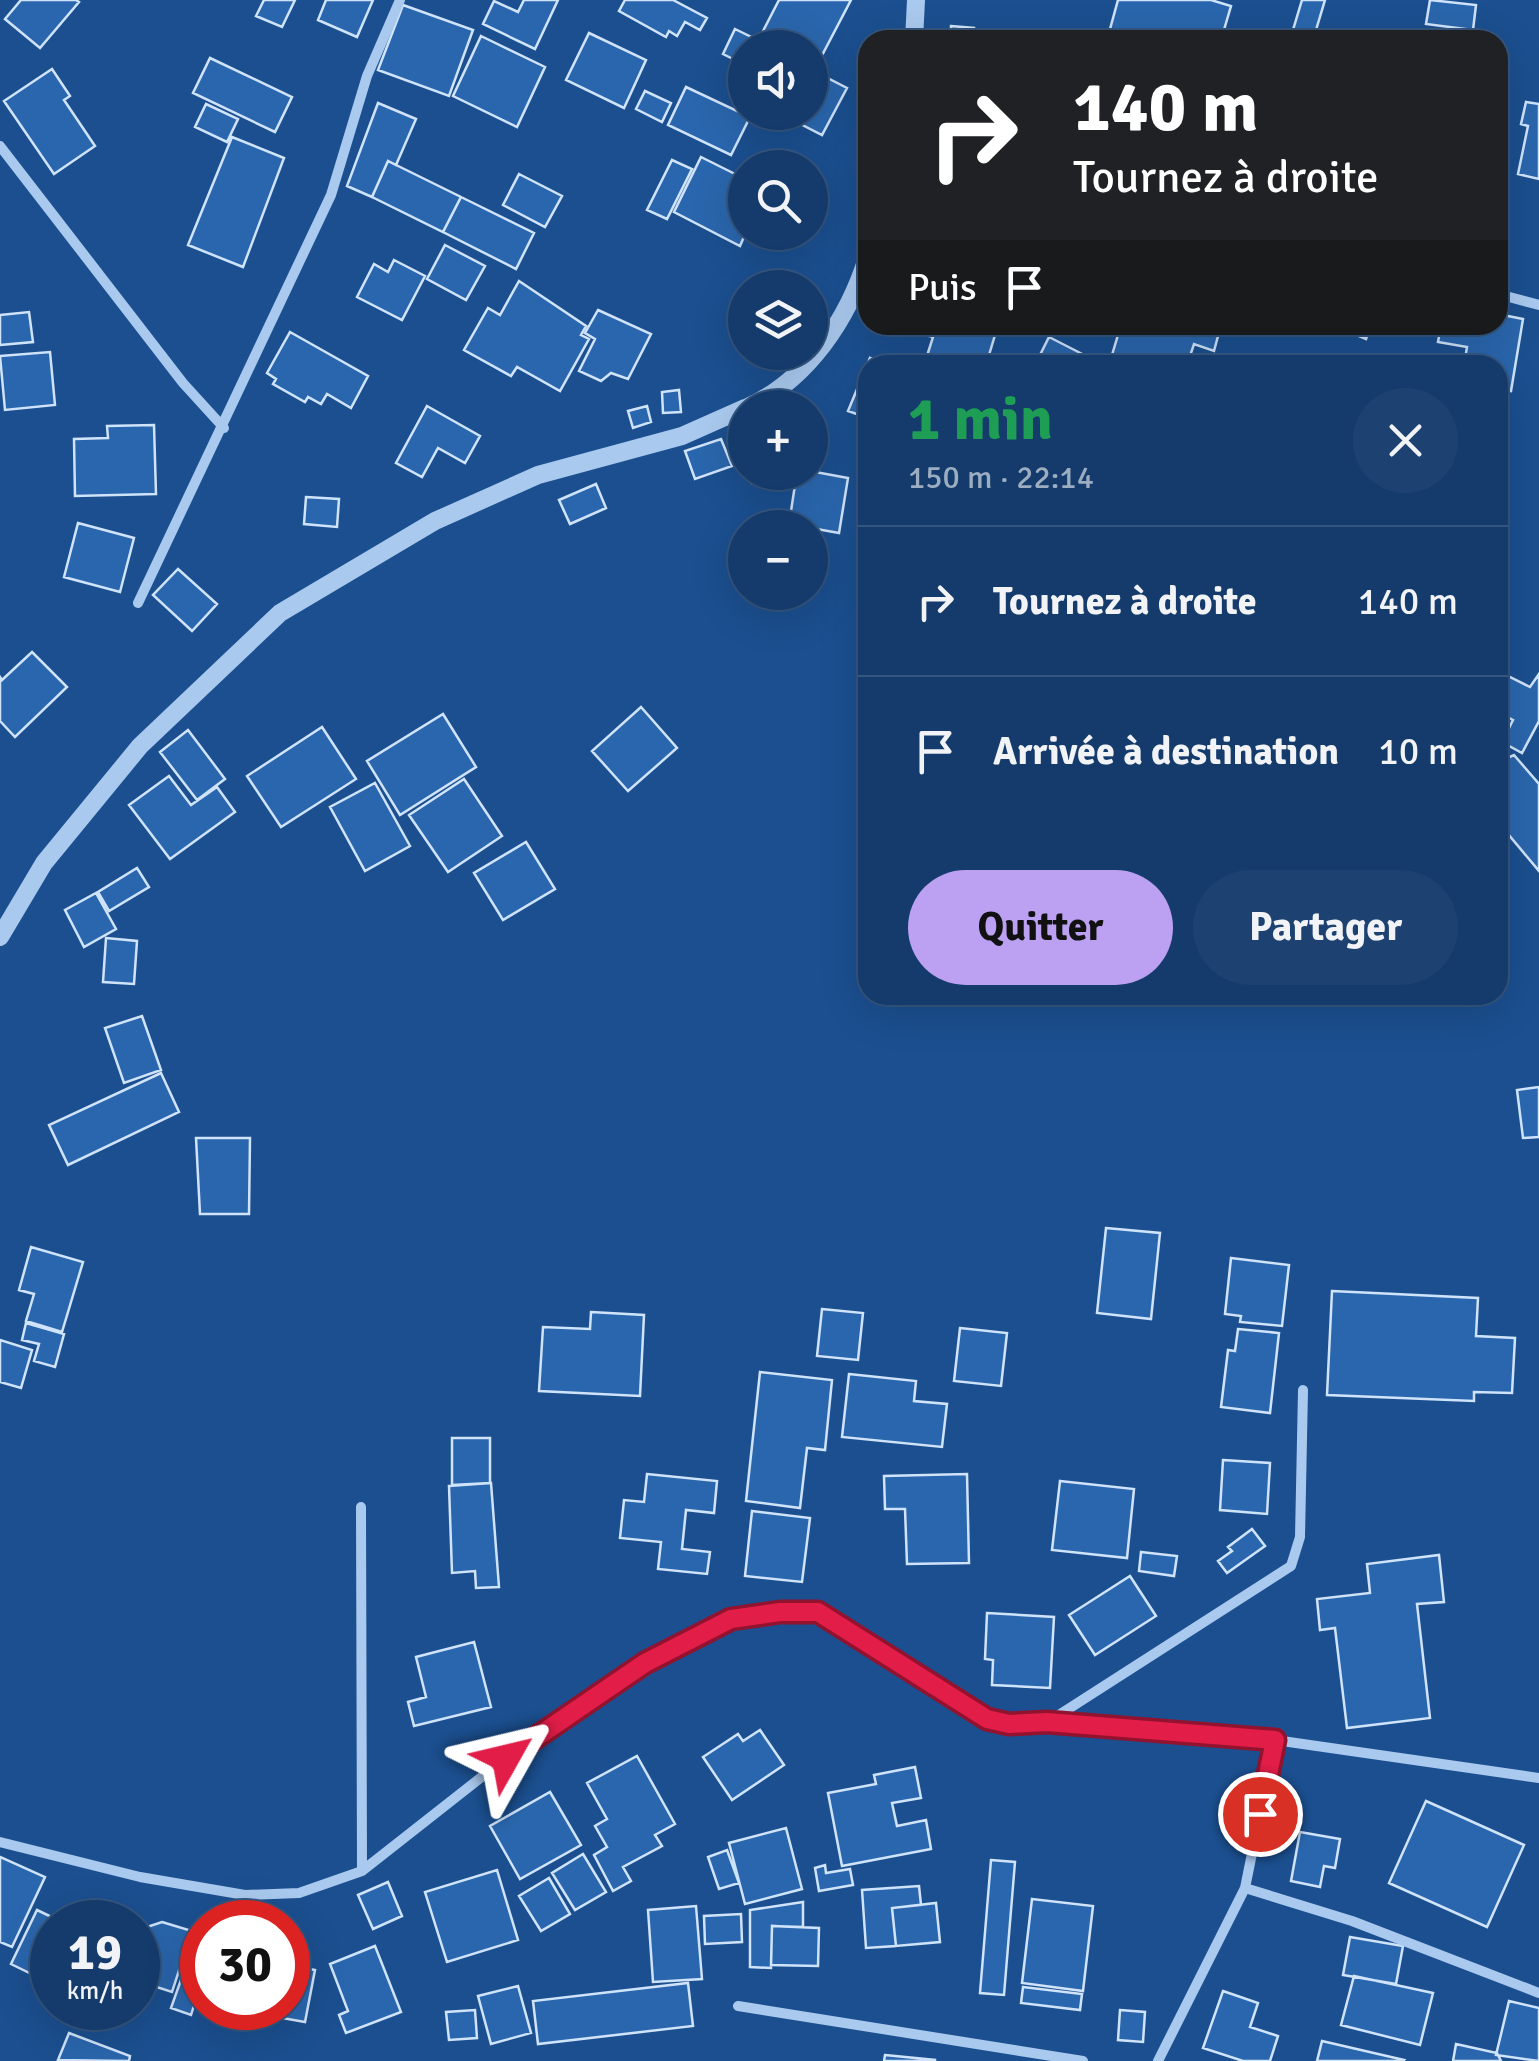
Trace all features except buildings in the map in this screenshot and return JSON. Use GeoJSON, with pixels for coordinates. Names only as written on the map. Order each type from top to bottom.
{"type":"FeatureCollection","features":[{"type":"Feature","properties":{"kind":"street"},"geometry":{"type":"LineString","coordinates":[[138,603],[331,195],[367,76],[400,0]]}},
{"type":"Feature","properties":{"kind":"street"},"geometry":{"type":"LineString","coordinates":[[914,30],[916,0]]}},
{"type":"Feature","properties":{"kind":"street"},"geometry":{"type":"LineString","coordinates":[[0,146],[184,384],[224,428]]}},
{"type":"Feature","properties":{"kind":"street"},"geometry":{"type":"LineString","coordinates":[[773,390],[801,371],[826,342],[858,286]]}},
{"type":"Feature","properties":{"kind":"street"},"geometry":{"type":"LineString","coordinates":[[1508,297],[1539,306]]}},
{"type":"Feature","properties":{"kind":"street"},"geometry":{"type":"LineString","coordinates":[[0,937],[44,863],[140,746],[280,613],[435,521],[538,475],[682,436],[728,416]]}},
{"type":"Feature","properties":{"kind":"street"},"geometry":{"type":"LineString","coordinates":[[1047,1722],[1292,1566],[1300,1537],[1303,1390]]}},
{"type":"Feature","properties":{"kind":"street"},"geometry":{"type":"LineString","coordinates":[[361,1507],[362,1871]]}},
{"type":"Feature","properties":{"kind":"street"},"geometry":{"type":"LineString","coordinates":[[0,1842],[140,1877],[245,1894],[299,1893],[362,1871],[535,1735],[645,1663],[731,1619],[780,1612],[818,1612],[987,1719],[1009,1724],[1047,1722],[1275,1740],[1539,1778]]}},
{"type":"Feature","properties":{"kind":"street"},"geometry":{"type":"LineString","coordinates":[[1158,2061],[1245,1888],[1275,1740]]}},
{"type":"Feature","properties":{"kind":"street"},"geometry":{"type":"LineString","coordinates":[[1245,1888],[1352,1921],[1539,1993]]}},
{"type":"Feature","properties":{"kind":"street"},"geometry":{"type":"LineString","coordinates":[[738,2006],[1083,2061]]}},
{"type":"Feature","properties":{"kind":"route"},"geometry":{"type":"LineString","coordinates":[[506,1758],[645,1663],[731,1619],[780,1612],[818,1612],[987,1719],[1009,1724],[1047,1722],[1275,1740],[1260,1814]]}}]}
